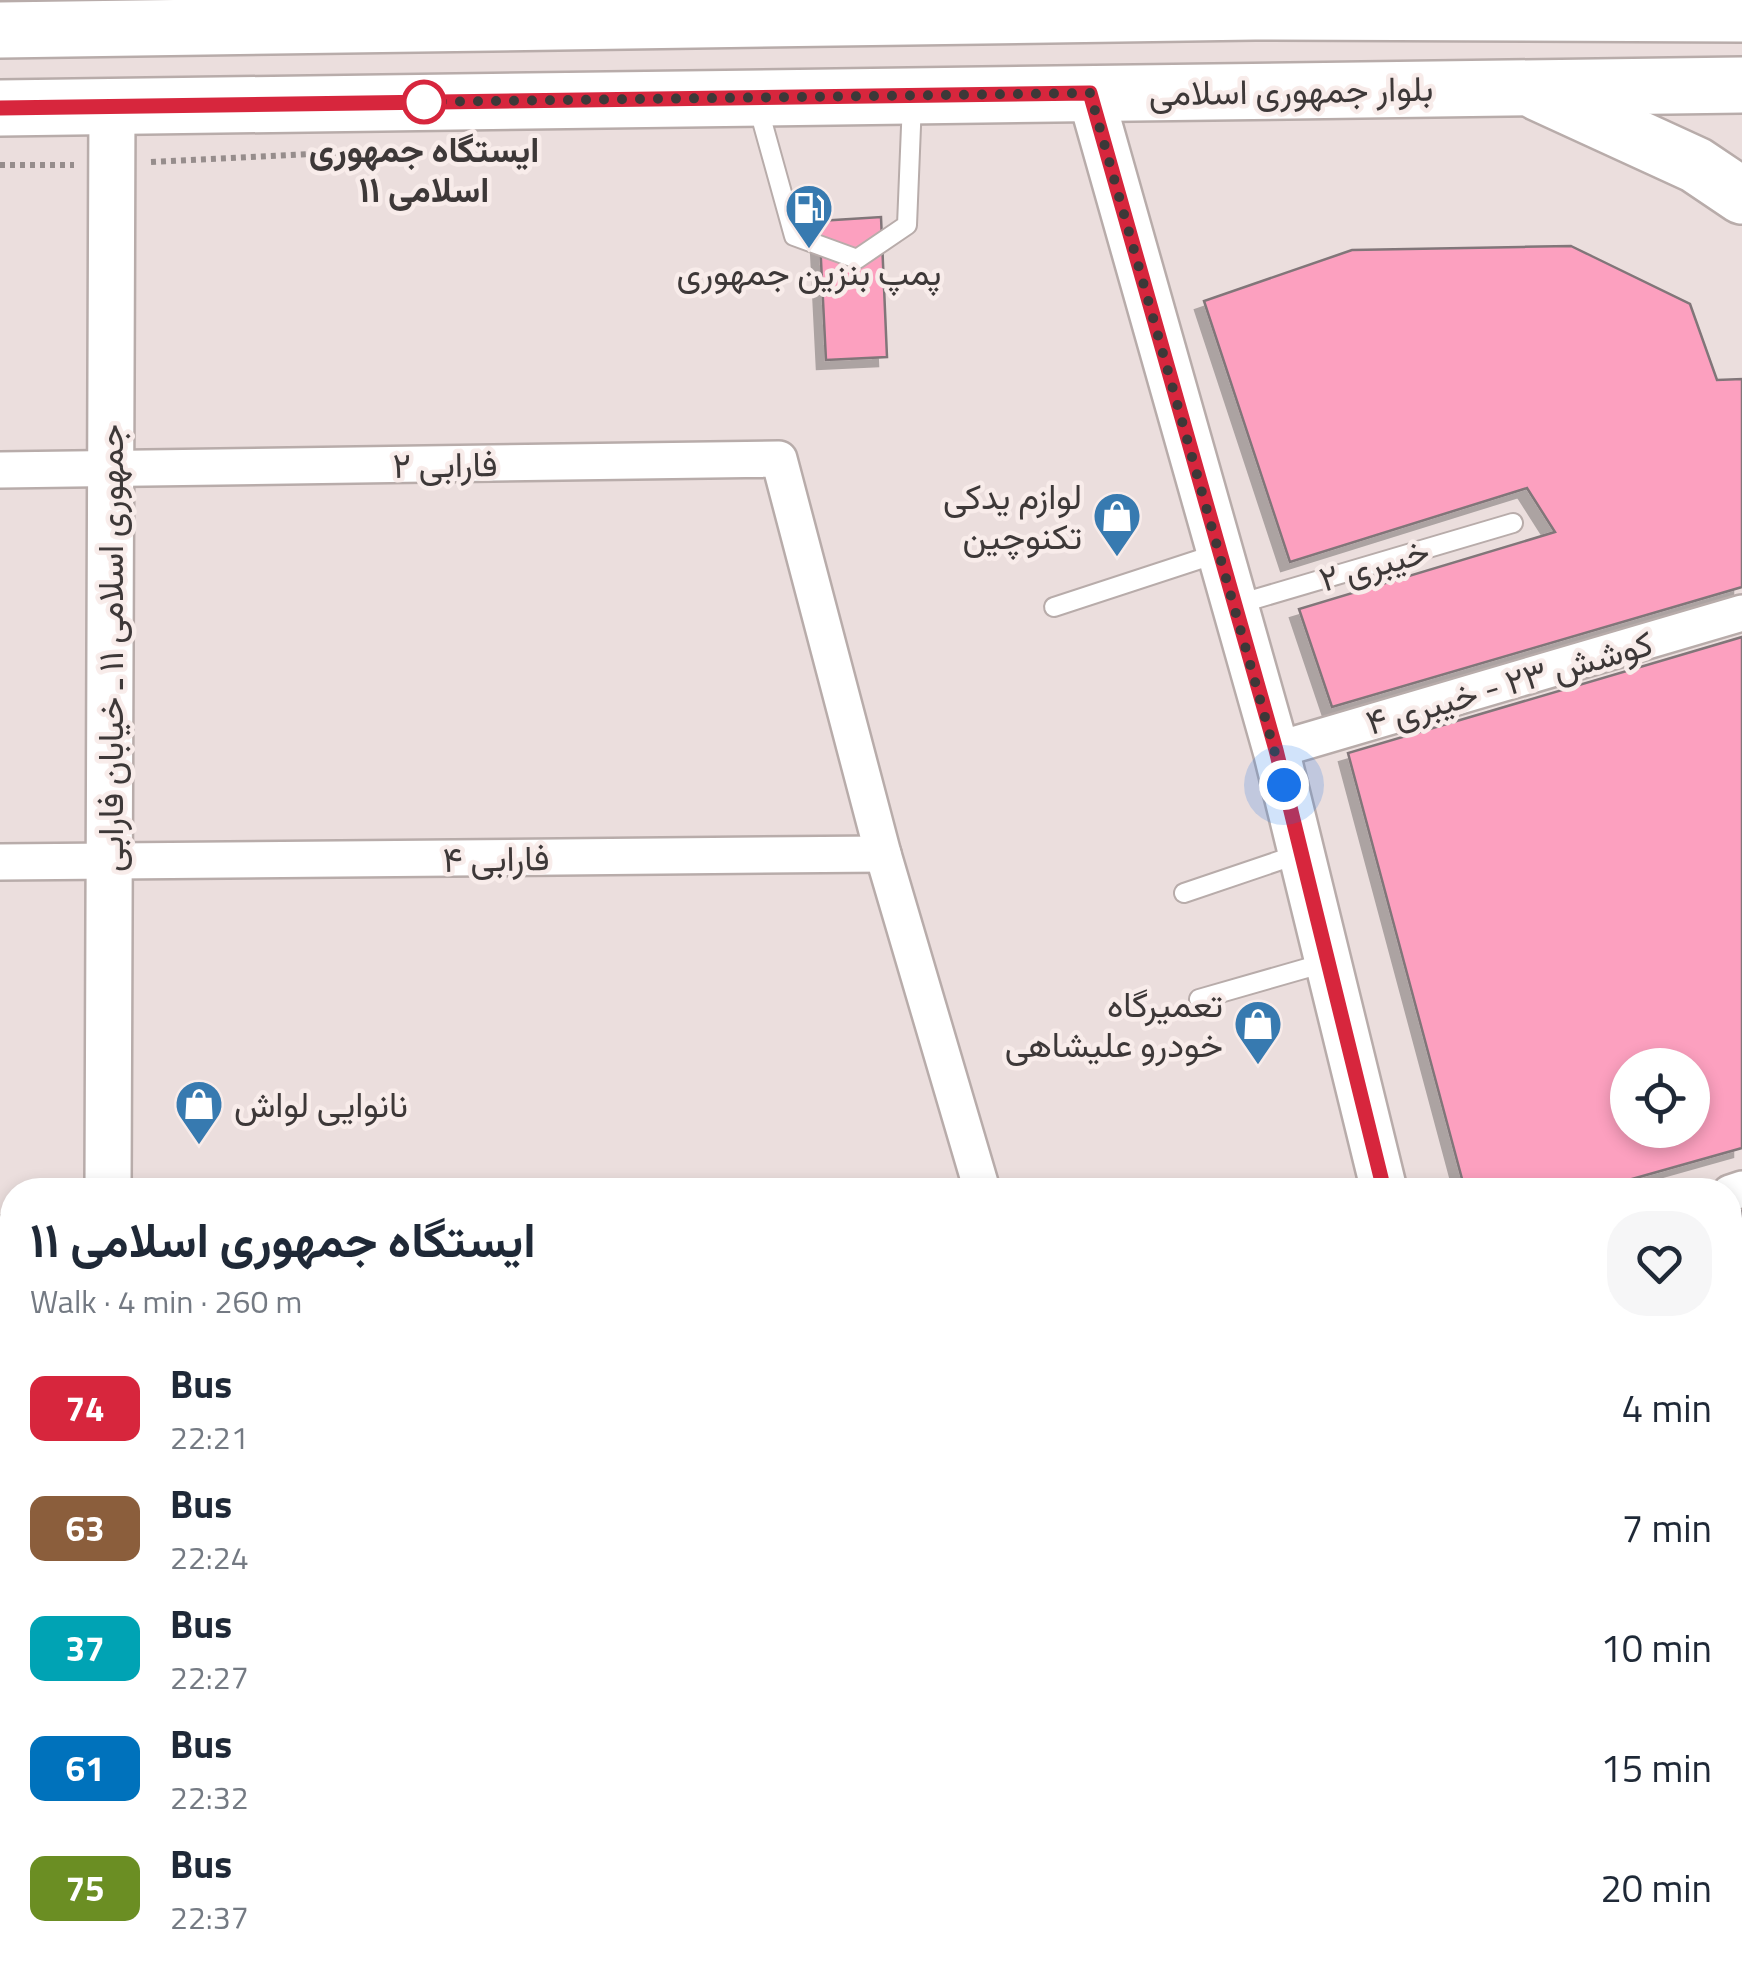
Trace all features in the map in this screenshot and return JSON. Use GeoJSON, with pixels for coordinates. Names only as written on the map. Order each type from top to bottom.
{"type":"FeatureCollection","features":[{"type":"Feature","properties":{"kind":"main road"},"geometry":{"type":"LineString","coordinates":[[0,30],[115,14],[1255,12],[1529,7],[1742,14]]}},
{"type":"Feature","properties":{"kind":"main road","name":"بلوار جمهوری اسلامی"},"geometry":{"type":"LineString","coordinates":[[0,108],[1742,85]]}},
{"type":"Feature","properties":{"kind":"main road"},"geometry":{"type":"LineString","coordinates":[[1527,87],[1696,165],[1742,196]]}},
{"type":"Feature","properties":{"kind":"street"},"geometry":{"type":"LineString","coordinates":[[1090,93],[1276,750],[1381,1178]]}},
{"type":"Feature","properties":{"kind":"street","name":"جمهوری اسلامی ۱۱ ـ خیابان فارابی"},"geometry":{"type":"LineString","coordinates":[[108,1178],[112,106]]}},
{"type":"Feature","properties":{"kind":"street","name":"فارابی ۲"},"geometry":{"type":"LineString","coordinates":[[0,470],[779,459],[883,854]]}},
{"type":"Feature","properties":{"kind":"street","name":"کوشش ۲۳ - خیبری ۴"},"geometry":{"type":"LineString","coordinates":[[1276,750],[1742,613]]}},
{"type":"Feature","properties":{"kind":"street"},"geometry":{"type":"LineString","coordinates":[[883,854],[978,1178]]}},
{"type":"Feature","properties":{"kind":"street","name":"فارابی ۴"},"geometry":{"type":"LineString","coordinates":[[0,862],[883,854]]}},
{"type":"Feature","properties":{"kind":"lane"},"geometry":{"type":"LineString","coordinates":[[755,98],[794,236],[858,259],[907,225],[912,96]]}},
{"type":"Feature","properties":{"kind":"lane","name":"خیبری ۲"},"geometry":{"type":"LineString","coordinates":[[1234,605],[1513,523]]}},
{"type":"Feature","properties":{"kind":"lane"},"geometry":{"type":"LineString","coordinates":[[1054,607],[1220,552]]}},
{"type":"Feature","properties":{"kind":"lane"},"geometry":{"type":"LineString","coordinates":[[1184,894],[1302,853]]}},
{"type":"Feature","properties":{"kind":"lane"},"geometry":{"type":"LineString","coordinates":[[1199,998],[1330,962]]}},
{"type":"Feature","properties":{"kind":"building"},"geometry":{"type":"Polygon","coordinates":[[[881,217],[887,357],[826,360],[819,221],[881,217]]]}},
{"type":"Feature","properties":{"kind":"building"},"geometry":{"type":"Polygon","coordinates":[[[1571,246],[1690,304],[1717,380],[1742,379],[1742,587],[1332,707],[1299,609],[1555,532],[1527,488],[1290,562],[1204,301],[1352,250],[1571,246]]]}},
{"type":"Feature","properties":{"kind":"building"},"geometry":{"type":"Polygon","coordinates":[[[1742,637],[1742,1148],[1636,1178],[1462,1178],[1348,753],[1742,637]]]}},
{"type":"Feature","properties":{"kind":"bus line","name":"74"},"geometry":{"type":"LineString","coordinates":[[0,108],[1090,93],[1276,750],[1381,1178]]}},
{"type":"Feature","properties":{"kind":"place","name":"ایستگاه جمهوری اسلامی ۱۱"},"geometry":{"type":"Point","coordinates":[424,102]}},
{"type":"Feature","properties":{"kind":"place","name":"پمپ بنزین جمهوری"},"geometry":{"type":"Point","coordinates":[809,250]}},
{"type":"Feature","properties":{"kind":"place","name":"لوازم یدکی تکنوچین"},"geometry":{"type":"Point","coordinates":[1117,558]}},
{"type":"Feature","properties":{"kind":"place","name":"تعمیرگاه خودرو علیشاهی"},"geometry":{"type":"Point","coordinates":[1258,1066]}},
{"type":"Feature","properties":{"kind":"place","name":"نانوایی لواش"},"geometry":{"type":"Point","coordinates":[199,1146]}},
{"type":"Feature","properties":{"kind":"route"},"geometry":{"type":"LineString","coordinates":[[424,102],[1090,93],[1284,785]]}}]}
